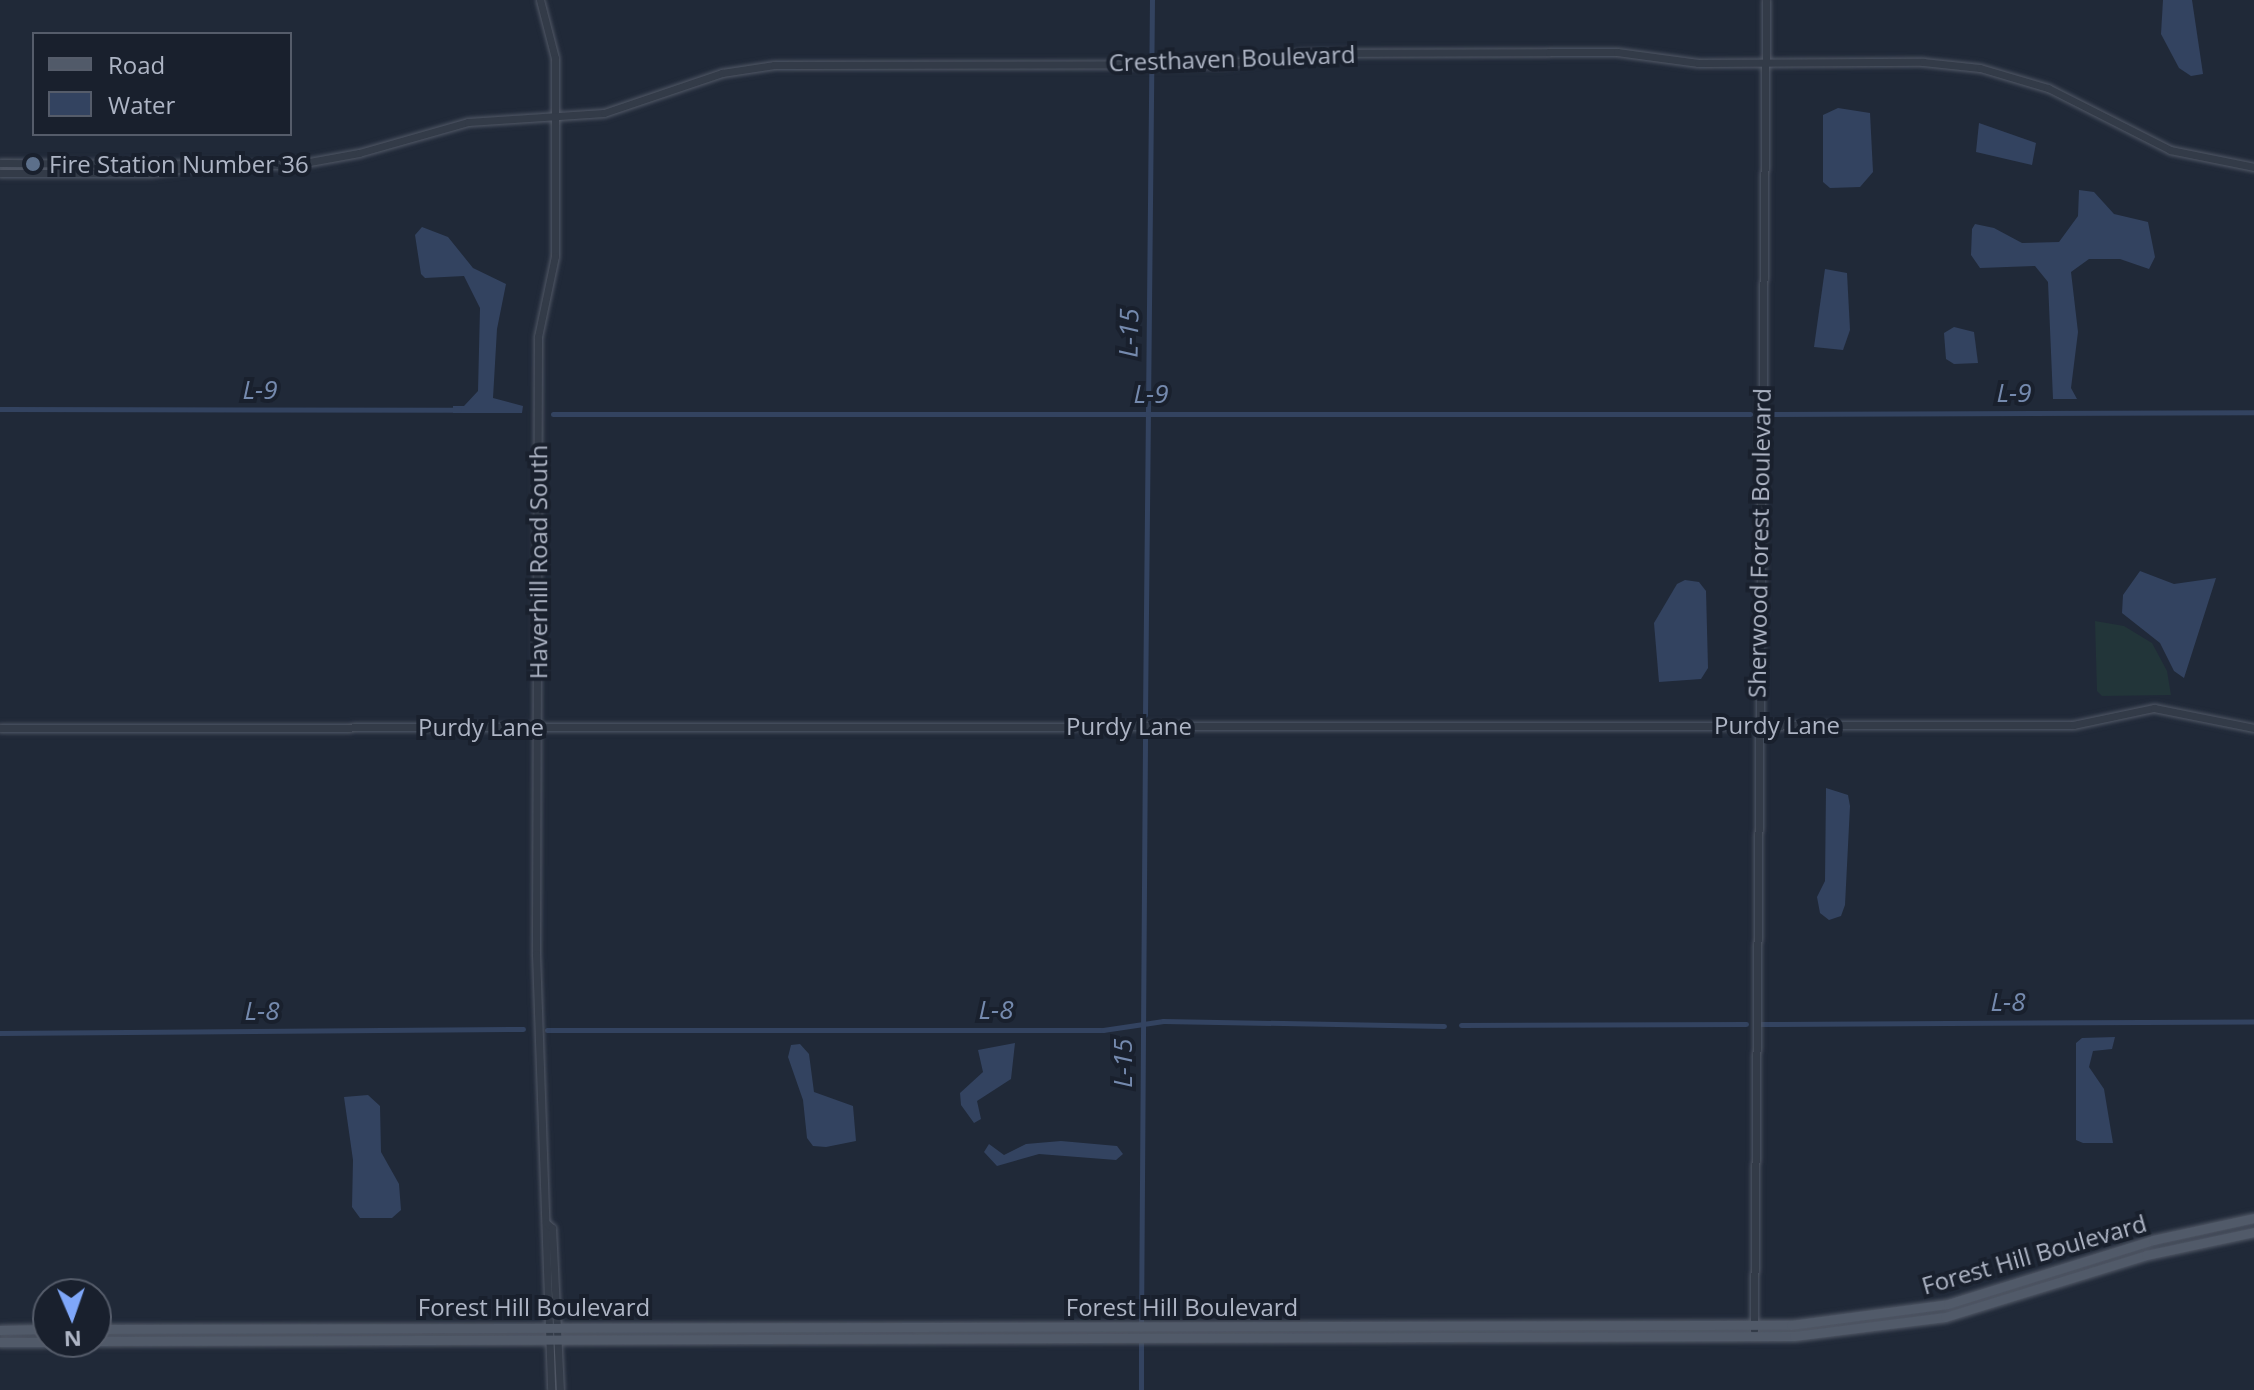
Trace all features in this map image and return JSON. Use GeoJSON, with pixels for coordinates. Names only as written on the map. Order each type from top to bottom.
{"type":"FeatureCollection","features":[{"type":"Feature","properties":{"kind":"main road","name":"Forest Hill Boulevard"},"geometry":{"type":"LineString","coordinates":[[112,1341],[1153,1339],[1754,1331],[1851,1320],[1948,1304],[2139,1244],[2254,1218]]}},
{"type":"Feature","properties":{"kind":"main road"},"geometry":{"type":"LineString","coordinates":[[2146,1255],[2148,1247],[2227,1223]]}},
{"type":"Feature","properties":{"kind":"main road","name":"Forest Hill Boulevard"},"geometry":{"type":"LineString","coordinates":[[112,1331],[552,1326],[1151,1327],[1824,1334],[1945,1317],[2146,1255],[2254,1232]]}},
{"type":"Feature","properties":{"kind":"main road"},"geometry":{"type":"LineString","coordinates":[[2051,1285],[2125,1256],[2139,1244]]}},
{"type":"Feature","properties":{"kind":"main road"},"geometry":{"type":"LineString","coordinates":[[368,1341],[396,1327]]}},
{"type":"Feature","properties":{"kind":"main road"},"geometry":{"type":"LineString","coordinates":[[182,1341],[197,1328]]}},
{"type":"Feature","properties":{"kind":"main road"},"geometry":{"type":"LineString","coordinates":[[198,1341],[215,1328]]}},
{"type":"Feature","properties":{"kind":"main road"},"geometry":{"type":"LineString","coordinates":[[340,1341],[368,1328]]}},
{"type":"Feature","properties":{"kind":"main road"},"geometry":{"type":"LineString","coordinates":[[0,1330],[32,1329]]}},
{"type":"Feature","properties":{"kind":"main road"},"geometry":{"type":"LineString","coordinates":[[0,1342],[32,1342]]}},
{"type":"Feature","properties":{"kind":"street","name":"Haverhill Road South"},"geometry":{"type":"LineString","coordinates":[[540,0],[554,50],[555,117],[555,256],[538,337],[537,1033],[546,1223],[552,1228],[551,1390]]}},
{"type":"Feature","properties":{"kind":"street","name":"Sherwood Forest Boulevard"},"geometry":{"type":"LineString","coordinates":[[1754,1331],[1757,725],[1766,0]]}},
{"type":"Feature","properties":{"kind":"street","name":"Cresthaven Boulevard"},"geometry":{"type":"LineString","coordinates":[[0,163],[298,164],[359,153],[468,122],[622,109],[705,78],[756,67],[1226,64],[1303,53],[1617,52],[1683,62],[1936,63],[1990,70],[2048,88],[2170,150],[2254,167]]}},
{"type":"Feature","properties":{"kind":"street","name":"Cresthaven Boulevard"},"geometry":{"type":"LineString","coordinates":[[0,173],[150,173],[203,166]]}},
{"type":"Feature","properties":{"kind":"street","name":"Purdy Lane"},"geometry":{"type":"LineString","coordinates":[[0,728],[2073,725],[2154,708],[2254,728]]}},
{"type":"Feature","properties":{"kind":"street","name":"Haverhill Road South"},"geometry":{"type":"LineString","coordinates":[[552,1340],[560,1390]]}},
{"type":"Feature","properties":{"kind":"green space"},"geometry":{"type":"Polygon","coordinates":[[[2095,621],[2124,626],[2152,643],[2167,671],[2171,695],[2102,696],[2097,691],[2095,621]]]}},
{"type":"Feature","properties":{"kind":"water"},"geometry":{"type":"Polygon","coordinates":[[[2163,0],[2192,0],[2203,74],[2191,76],[2179,68],[2161,34],[2163,0]]]}},
{"type":"Feature","properties":{"kind":"water"},"geometry":{"type":"Polygon","coordinates":[[[1838,108],[1870,113],[1873,172],[1860,187],[1830,188],[1823,182],[1823,115],[1838,108]]]}},
{"type":"Feature","properties":{"kind":"water"},"geometry":{"type":"Polygon","coordinates":[[[1979,123],[2036,143],[2032,165],[1976,152],[1979,123]]]}},
{"type":"Feature","properties":{"kind":"water"},"geometry":{"type":"Polygon","coordinates":[[[2079,190],[2094,192],[2114,214],[2148,222],[2155,257],[2149,269],[2120,259],[2089,259],[2071,272],[2078,332],[2071,388],[2077,399],[2053,399],[2048,282],[2035,266],[1980,268],[1971,255],[1972,229],[1975,224],[1994,228],[2022,243],[2059,242],[2078,216],[2079,190]]]}},
{"type":"Feature","properties":{"kind":"water"},"geometry":{"type":"Polygon","coordinates":[[[422,227],[448,237],[473,268],[506,284],[497,329],[493,398],[523,406],[522,413],[453,413],[453,406],[464,406],[478,391],[480,308],[464,276],[425,278],[421,274],[415,235],[422,227]]]}},
{"type":"Feature","properties":{"kind":"water"},"geometry":{"type":"Polygon","coordinates":[[[1825,269],[1847,273],[1850,330],[1843,350],[1814,347],[1825,269]]]}},
{"type":"Feature","properties":{"kind":"water"},"geometry":{"type":"Polygon","coordinates":[[[1954,327],[1974,332],[1978,363],[1954,364],[1946,359],[1944,333],[1954,327]]]}},
{"type":"Feature","properties":{"kind":"water"},"geometry":{"type":"Polygon","coordinates":[[[2140,571],[2174,584],[2216,578],[2184,678],[2174,671],[2160,643],[2122,613],[2123,595],[2140,571]]]}},
{"type":"Feature","properties":{"kind":"water"},"geometry":{"type":"Polygon","coordinates":[[[1685,580],[1699,582],[1706,591],[1708,668],[1701,679],[1659,682],[1654,623],[1677,584],[1685,580]]]}},
{"type":"Feature","properties":{"kind":"water"},"geometry":{"type":"Polygon","coordinates":[[[1826,788],[1848,795],[1850,806],[1845,905],[1841,916],[1829,920],[1820,913],[1817,897],[1825,881],[1826,788]]]}},
{"type":"Feature","properties":{"kind":"water"},"geometry":{"type":"Polygon","coordinates":[[[2115,1037],[2112,1049],[2093,1051],[2089,1067],[2104,1089],[2113,1143],[2083,1143],[2076,1140],[2076,1043],[2082,1038],[2115,1037]]]}},
{"type":"Feature","properties":{"kind":"water"},"geometry":{"type":"Polygon","coordinates":[[[1015,1043],[1011,1079],[977,1101],[981,1119],[974,1123],[961,1105],[960,1093],[983,1072],[978,1050],[1015,1043]]]}},
{"type":"Feature","properties":{"kind":"water"},"geometry":{"type":"Polygon","coordinates":[[[800,1044],[809,1054],[814,1092],[853,1106],[856,1141],[826,1147],[813,1146],[807,1138],[803,1100],[788,1057],[791,1045],[800,1044]]]}},
{"type":"Feature","properties":{"kind":"water"},"geometry":{"type":"Polygon","coordinates":[[[368,1095],[380,1106],[381,1152],[399,1184],[401,1210],[392,1218],[360,1218],[352,1207],[353,1160],[344,1097],[368,1095]]]}},
{"type":"Feature","properties":{"kind":"water"},"geometry":{"type":"Polygon","coordinates":[[[1061,1141],[1117,1146],[1123,1154],[1116,1160],[1039,1154],[997,1166],[984,1152],[989,1144],[1004,1155],[1026,1144],[1061,1141]]]}},
{"type":"Feature","properties":{"kind":"waterway","name":"L-15"},"geometry":{"type":"LineString","coordinates":[[1145,715],[1152,0]]}},
{"type":"Feature","properties":{"kind":"waterway","name":"L-9"},"geometry":{"type":"LineString","coordinates":[[0,409],[459,410]]}},
{"type":"Feature","properties":{"kind":"waterway","name":"L-9"},"geometry":{"type":"LineString","coordinates":[[1774,414],[2254,412]]}},
{"type":"Feature","properties":{"kind":"waterway","name":"L-9"},"geometry":{"type":"LineString","coordinates":[[553,414],[1750,414]]}},
{"type":"Feature","properties":{"kind":"waterway","name":"L-15"},"geometry":{"type":"LineString","coordinates":[[1141,1329],[1145,736]]}},
{"type":"Feature","properties":{"kind":"waterway","name":"L-8"},"geometry":{"type":"LineString","coordinates":[[547,1030],[1103,1030],[1163,1021],[1444,1026]]}},
{"type":"Feature","properties":{"kind":"waterway","name":"L-8"},"geometry":{"type":"LineString","coordinates":[[1761,1024],[2254,1021]]}},
{"type":"Feature","properties":{"kind":"waterway","name":"L-8"},"geometry":{"type":"LineString","coordinates":[[1461,1025],[1746,1024]]}},
{"type":"Feature","properties":{"kind":"waterway","name":"L-8"},"geometry":{"type":"LineString","coordinates":[[0,1033],[523,1029]]}},
{"type":"Feature","properties":{"kind":"waterway","name":"L-15"},"geometry":{"type":"LineString","coordinates":[[1141,1339],[1141,1390]]}},
{"type":"Feature","properties":{"kind":"place","name":"Fire Station Number 36"},"geometry":{"type":"Point","coordinates":[33,164]}}]}
